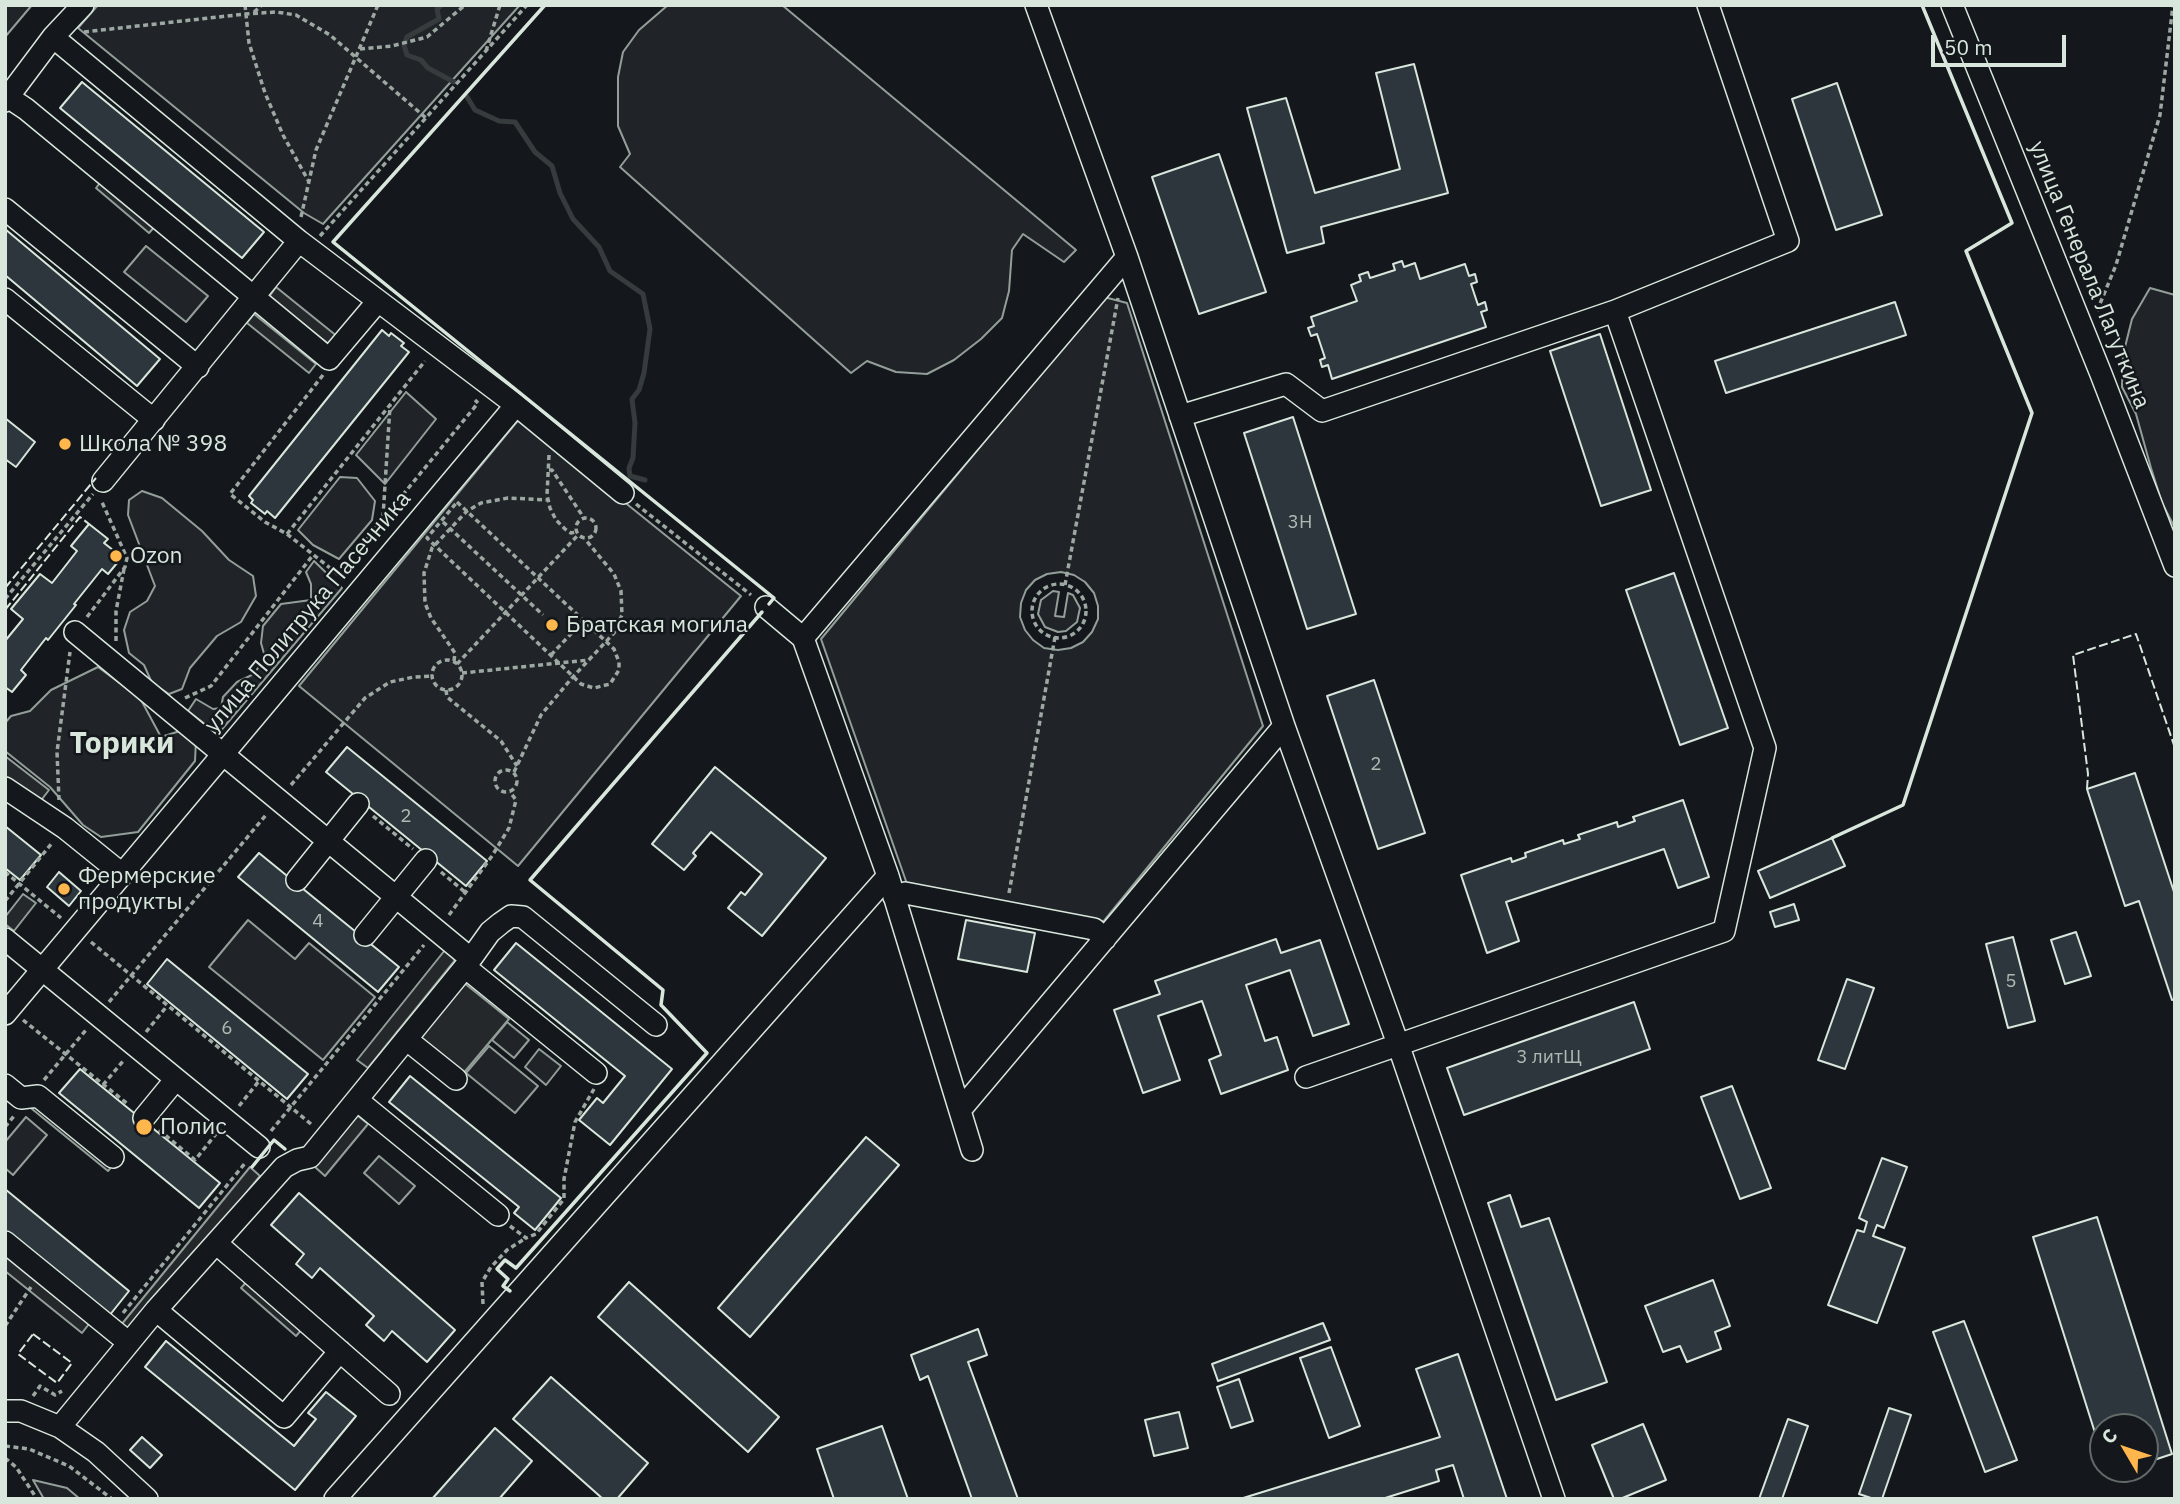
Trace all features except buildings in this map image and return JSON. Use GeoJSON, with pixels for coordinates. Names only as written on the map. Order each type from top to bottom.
{"type":"FeatureCollection","features":[{"type":"Feature","properties":{"kind":"street"},"geometry":{"type":"LineString","coordinates":[[83,5],[53,37],[7,99],[26,109],[329,359],[378,301]]}},
{"type":"Feature","properties":{"kind":"street"},"geometry":{"type":"LineString","coordinates":[[1036,5],[1127,257],[1284,726],[1398,1044],[1554,1499]]}},
{"type":"Feature","properties":{"kind":"street"},"geometry":{"type":"LineString","coordinates":[[1180,416],[1286,384],[1322,411],[1615,311],[1788,241],[1708,5]]}},
{"type":"Feature","properties":{"kind":"street","name":"улица Генерала Лагуткина"},"geometry":{"type":"LineString","coordinates":[[1952,5],[2086,336],[2175,566]]}},
{"type":"Feature","properties":{"kind":"street"},"geometry":{"type":"LineString","coordinates":[[53,37],[299,241],[516,405],[623,493]]}},
{"type":"Feature","properties":{"kind":"street"},"geometry":{"type":"LineString","coordinates":[[5,209],[198,367]]}},
{"type":"Feature","properties":{"kind":"street"},"geometry":{"type":"LineString","coordinates":[[103,481],[299,241]]}},
{"type":"Feature","properties":{"kind":"street"},"geometry":{"type":"LineString","coordinates":[[803,638],[1127,257]]}},
{"type":"Feature","properties":{"kind":"street"},"geometry":{"type":"LineString","coordinates":[[5,299],[154,420]]}},
{"type":"Feature","properties":{"kind":"street"},"geometry":{"type":"LineString","coordinates":[[1306,1077],[1724,931],[1765,748],[1615,311]]}},
{"type":"Feature","properties":{"kind":"street","name":"улица Политрука Пасечника"},"geometry":{"type":"LineString","coordinates":[[8,1012],[359,592],[435,515],[516,405]]}},
{"type":"Feature","properties":{"kind":"street"},"geometry":{"type":"LineString","coordinates":[[766,607],[803,638],[888,876],[972,1150]]}},
{"type":"Feature","properties":{"kind":"street"},"geometry":{"type":"LineString","coordinates":[[75,632],[436,930],[468,962],[596,1073]]}},
{"type":"Feature","properties":{"kind":"street"},"geometry":{"type":"LineString","coordinates":[[961,1109],[1284,726]]}},
{"type":"Feature","properties":{"kind":"street"},"geometry":{"type":"LineString","coordinates":[[5,788],[65,828],[122,874]]}},
{"type":"Feature","properties":{"kind":"street"},"geometry":{"type":"LineString","coordinates":[[297,880],[358,804]]}},
{"type":"Feature","properties":{"kind":"street"},"geometry":{"type":"LineString","coordinates":[[365,935],[426,860]]}},
{"type":"Feature","properties":{"kind":"street"},"geometry":{"type":"LineString","coordinates":[[335,1499],[888,876]]}},
{"type":"Feature","properties":{"kind":"street"},"geometry":{"type":"LineString","coordinates":[[894,897],[905,893],[1094,929],[1105,939]]}},
{"type":"Feature","properties":{"kind":"street"},"geometry":{"type":"LineString","coordinates":[[60,1427],[156,1310],[284,1167],[310,1157],[407,1039],[489,932],[511,916],[523,917],[656,1025]]}},
{"type":"Feature","properties":{"kind":"street"},"geometry":{"type":"LineString","coordinates":[[5,939],[258,1147]]}},
{"type":"Feature","properties":{"kind":"street"},"geometry":{"type":"LineString","coordinates":[[407,1039],[456,1079]]}},
{"type":"Feature","properties":{"kind":"street"},"geometry":{"type":"LineString","coordinates":[[144,1118],[176,1079]]}},
{"type":"Feature","properties":{"kind":"street"},"geometry":{"type":"LineString","coordinates":[[5,1085],[21,1098],[38,1096],[113,1157]]}},
{"type":"Feature","properties":{"kind":"street"},"geometry":{"type":"LineString","coordinates":[[357,1100],[498,1215]]}},
{"type":"Feature","properties":{"kind":"street"},"geometry":{"type":"LineString","coordinates":[[5,1242],[129,1343]]}},
{"type":"Feature","properties":{"kind":"street"},"geometry":{"type":"LineString","coordinates":[[216,1243],[389,1394]]}},
{"type":"Feature","properties":{"kind":"street"},"geometry":{"type":"LineString","coordinates":[[156,1310],[284,1417],[340,1351]]}},
{"type":"Feature","properties":{"kind":"street"},"geometry":{"type":"LineString","coordinates":[[13,1411],[60,1427],[96,1452],[147,1499]]}},
{"type":"Feature","properties":{"kind":"path"},"geometry":{"type":"LineString","coordinates":[[245,5],[249,43],[270,105],[309,182]]}},
{"type":"Feature","properties":{"kind":"path"},"geometry":{"type":"LineString","coordinates":[[253,14],[262,5]]}},
{"type":"Feature","properties":{"kind":"path"},"geometry":{"type":"LineString","coordinates":[[378,5],[316,150],[300,222],[299,241],[317,239],[527,5]]}},
{"type":"Feature","properties":{"kind":"path"},"geometry":{"type":"LineString","coordinates":[[359,49],[392,46],[427,37],[465,5]]}},
{"type":"Feature","properties":{"kind":"path"},"geometry":{"type":"LineString","coordinates":[[485,53],[500,5]]}},
{"type":"Feature","properties":{"kind":"path"},"geometry":{"type":"LineString","coordinates":[[2086,336],[2116,265],[2160,115],[2173,5]]}},
{"type":"Feature","properties":{"kind":"path"},"geometry":{"type":"LineString","coordinates":[[53,37],[245,14],[276,12],[296,15],[330,34],[426,118]]}},
{"type":"Feature","properties":{"kind":"path"},"geometry":{"type":"LineString","coordinates":[[1065,585],[1119,290]]}},
{"type":"Feature","properties":{"kind":"path"},"geometry":{"type":"LineString","coordinates":[[329,359],[322,378],[230,494],[265,522],[287,534],[359,592]]}},
{"type":"Feature","properties":{"kind":"path"},"geometry":{"type":"LineString","coordinates":[[287,534],[425,361]]}},
{"type":"Feature","properties":{"kind":"path"},"geometry":{"type":"LineString","coordinates":[[338,574],[478,403],[467,394]]}},
{"type":"Feature","properties":{"kind":"path"},"geometry":{"type":"LineString","coordinates":[[383,519],[390,405]]}},
{"type":"Feature","properties":{"kind":"path"},"geometry":{"type":"LineString","coordinates":[[510,792],[518,783],[514,772],[536,724],[573,676],[606,642],[618,626],[622,615],[621,592],[614,574],[585,539],[571,533],[556,520],[548,500],[550,433]]}},
{"type":"Feature","properties":{"kind":"path"},"geometry":{"type":"LineString","coordinates":[[548,470],[552,470],[584,518],[593,521],[597,529],[592,537],[585,539]]}},
{"type":"Feature","properties":{"kind":"path"},"geometry":{"type":"LineString","coordinates":[[5,598],[103,481]]}},
{"type":"Feature","properties":{"kind":"path"},"geometry":{"type":"LineString","coordinates":[[623,493],[766,607]]}},
{"type":"Feature","properties":{"kind":"path"},"geometry":{"type":"LineString","coordinates":[[462,673],[456,663],[455,653],[431,618],[424,594],[424,573],[428,557],[434,545],[467,511],[481,503],[494,499],[548,500]]}},
{"type":"Feature","properties":{"kind":"path"},"geometry":{"type":"LineString","coordinates":[[457,502],[614,649],[619,670],[610,684],[594,688],[581,684],[434,545],[427,538],[435,515],[457,502]]}},
{"type":"Feature","properties":{"kind":"path"},"geometry":{"type":"LineString","coordinates":[[435,515],[543,615]]}},
{"type":"Feature","properties":{"kind":"path"},"geometry":{"type":"LineString","coordinates":[[456,663],[577,534],[577,523],[584,518]]}},
{"type":"Feature","properties":{"kind":"path"},"geometry":{"type":"LineString","coordinates":[[173,712],[185,698],[211,686],[313,555]]}},
{"type":"Feature","properties":{"kind":"path"},"geometry":{"type":"LineString","coordinates":[[117,666],[116,611],[125,567]]}},
{"type":"Feature","properties":{"kind":"path"},"geometry":{"type":"LineString","coordinates":[[1065,585],[1077,591],[1083,598],[1085,617],[1076,632],[1055,637],[1041,631],[1035,624],[1033,606],[1043,590],[1051,586],[1065,585]]}},
{"type":"Feature","properties":{"kind":"path"},"geometry":{"type":"LineString","coordinates":[[551,655],[583,620]]}},
{"type":"Feature","properties":{"kind":"path"},"geometry":{"type":"LineString","coordinates":[[1005,912],[1055,637]]}},
{"type":"Feature","properties":{"kind":"path"},"geometry":{"type":"LineString","coordinates":[[432,676],[438,663],[443,660],[456,663]]}},
{"type":"Feature","properties":{"kind":"path"},"geometry":{"type":"LineString","coordinates":[[462,673],[589,660]]}},
{"type":"Feature","properties":{"kind":"path"},"geometry":{"type":"LineString","coordinates":[[446,690],[456,686],[462,673]]}},
{"type":"Feature","properties":{"kind":"path"},"geometry":{"type":"LineString","coordinates":[[432,676],[436,684],[446,690]]}},
{"type":"Feature","properties":{"kind":"path"},"geometry":{"type":"LineString","coordinates":[[5,1127],[365,698],[390,682],[432,676]]}},
{"type":"Feature","properties":{"kind":"path"},"geometry":{"type":"LineString","coordinates":[[446,690],[447,697],[501,741],[517,766]]}},
{"type":"Feature","properties":{"kind":"path"},"geometry":{"type":"LineString","coordinates":[[110,1328],[486,866],[506,834],[515,811],[516,800],[510,792],[499,790],[495,779],[503,770],[514,772]]}},
{"type":"Feature","properties":{"kind":"path"},"geometry":{"type":"LineString","coordinates":[[5,901],[65,828]]}},
{"type":"Feature","properties":{"kind":"path"},"geometry":{"type":"LineString","coordinates":[[5,872],[68,924]]}},
{"type":"Feature","properties":{"kind":"path"},"geometry":{"type":"LineString","coordinates":[[82,935],[327,1137]]}},
{"type":"Feature","properties":{"kind":"path"},"geometry":{"type":"LineString","coordinates":[[8,1012],[66,1054],[195,1160]]}},
{"type":"Feature","properties":{"kind":"path"},"geometry":{"type":"LineString","coordinates":[[487,1326],[481,1296],[482,1282],[499,1258],[536,1234],[564,1199],[564,1179],[575,1122],[596,1087],[596,1073]]}},
{"type":"Feature","properties":{"kind":"path"},"geometry":{"type":"LineString","coordinates":[[498,1215],[526,1238]]}},
{"type":"Feature","properties":{"kind":"path"},"geometry":{"type":"LineString","coordinates":[[5,1326],[43,1273]]}},
{"type":"Feature","properties":{"kind":"path"},"geometry":{"type":"LineString","coordinates":[[13,1411],[40,1386],[55,1395],[70,1382]]}},
{"type":"Feature","properties":{"kind":"path"},"geometry":{"type":"LineString","coordinates":[[5,1446],[29,1449],[69,1466],[112,1499]]}},
{"type":"Feature","properties":{"kind":"path"},"geometry":{"type":"LineString","coordinates":[[5,1458],[16,1467],[37,1499]]}},
{"type":"Feature","properties":{"kind":"shaded area"},"geometry":{"type":"Polygon","coordinates":[[[5,5],[32,5],[5,37],[5,5]]]}},
{"type":"Feature","properties":{"kind":"shaded area"},"geometry":{"type":"Polygon","coordinates":[[[98,5],[520,5],[323,224],[304,213],[78,28],[98,5]]]}},
{"type":"Feature","properties":{"kind":"shaded area"},"geometry":{"type":"Polygon","coordinates":[[[668,5],[782,5],[1076,250],[1064,262],[1023,234],[1012,250],[1009,291],[1002,318],[981,339],[954,360],[927,374],[896,372],[867,361],[851,373],[620,167],[630,154],[618,126],[618,77],[623,52],[639,30],[668,5]]]}},
{"type":"Feature","properties":{"kind":"shaded area"},"geometry":{"type":"Polygon","coordinates":[[[103,179],[157,224],[149,233],[96,188],[103,179]]]}},
{"type":"Feature","properties":{"kind":"shaded area"},"geometry":{"type":"Polygon","coordinates":[[[146,246],[208,296],[186,322],[124,272],[146,246]]]}},
{"type":"Feature","properties":{"kind":"shaded area"},"geometry":{"type":"Polygon","coordinates":[[[276,287],[338,337],[331,346],[269,297],[276,287]]]}},
{"type":"Feature","properties":{"kind":"shaded area"},"geometry":{"type":"Polygon","coordinates":[[[2150,288],[2175,295],[2175,528],[2162,503],[2136,414],[2122,387],[2123,355],[2132,319],[2150,288]]]}},
{"type":"Feature","properties":{"kind":"shaded area"},"geometry":{"type":"Polygon","coordinates":[[[1104,297],[1127,303],[1263,726],[1103,922],[907,884],[821,639],[1104,297]],[[1061,572],[1047,574],[1035,580],[1026,590],[1020,617],[1025,630],[1044,648],[1071,648],[1083,642],[1098,619],[1094,593],[1085,582],[1074,575],[1061,572]]]}},
{"type":"Feature","properties":{"kind":"shaded area"},"geometry":{"type":"Polygon","coordinates":[[[254,314],[316,364],[309,373],[247,323],[254,314]]]}},
{"type":"Feature","properties":{"kind":"shaded area"},"geometry":{"type":"Polygon","coordinates":[[[406,392],[436,419],[385,484],[356,455],[406,392]]]}},
{"type":"Feature","properties":{"kind":"shaded area"},"geometry":{"type":"Polygon","coordinates":[[[520,418],[741,596],[518,866],[299,686],[520,418]]]}},
{"type":"Feature","properties":{"kind":"shaded area"},"geometry":{"type":"Polygon","coordinates":[[[340,477],[357,478],[375,501],[372,520],[339,559],[313,545],[298,530],[340,477]]]}},
{"type":"Feature","properties":{"kind":"shaded area"},"geometry":{"type":"Polygon","coordinates":[[[142,491],[162,498],[202,531],[229,560],[253,576],[256,596],[241,622],[217,636],[190,668],[182,689],[169,694],[152,683],[144,665],[129,653],[124,630],[130,612],[147,601],[155,586],[128,515],[129,500],[142,491]]]}},
{"type":"Feature","properties":{"kind":"shaded area"},"geometry":{"type":"Polygon","coordinates":[[[314,561],[342,588],[218,734],[188,711],[196,699],[213,709],[221,708],[223,697],[237,682],[254,674],[265,657],[261,643],[263,626],[281,604],[311,600],[311,584],[306,572],[314,561]]]}},
{"type":"Feature","properties":{"kind":"shaded area"},"geometry":{"type":"Polygon","coordinates":[[[1053,591],[1059,592],[1055,616],[1064,617],[1068,593],[1073,595],[1080,608],[1077,622],[1066,631],[1058,632],[1045,627],[1038,614],[1041,600],[1053,591]]]}},
{"type":"Feature","properties":{"kind":"shaded area"},"geometry":{"type":"Polygon","coordinates":[[[98,667],[140,698],[161,737],[183,730],[196,740],[195,761],[138,832],[101,837],[83,825],[50,787],[5,751],[5,723],[11,716],[30,711],[51,690],[98,667]]]}},
{"type":"Feature","properties":{"kind":"shaded area"},"geometry":{"type":"Polygon","coordinates":[[[5,756],[49,790],[39,803],[5,776],[5,756]]]}},
{"type":"Feature","properties":{"kind":"shaded area"},"geometry":{"type":"Polygon","coordinates":[[[23,894],[36,903],[14,931],[5,924],[5,917],[23,894]]]}},
{"type":"Feature","properties":{"kind":"shaded area"},"geometry":{"type":"Polygon","coordinates":[[[248,920],[295,959],[309,943],[375,997],[323,1060],[209,967],[248,920]]]}},
{"type":"Feature","properties":{"kind":"shaded area"},"geometry":{"type":"Polygon","coordinates":[[[445,950],[456,959],[368,1068],[357,1060],[445,950]]]}},
{"type":"Feature","properties":{"kind":"shaded area"},"geometry":{"type":"Polygon","coordinates":[[[463,982],[509,1019],[462,1075],[417,1038],[463,982]]]}},
{"type":"Feature","properties":{"kind":"shaded area"},"geometry":{"type":"Polygon","coordinates":[[[507,1022],[529,1040],[514,1058],[492,1040],[507,1022]]]}},
{"type":"Feature","properties":{"kind":"shaded area"},"geometry":{"type":"Polygon","coordinates":[[[489,1046],[538,1086],[515,1113],[466,1073],[489,1046]]]}},
{"type":"Feature","properties":{"kind":"shaded area"},"geometry":{"type":"Polygon","coordinates":[[[539,1049],[561,1066],[546,1085],[525,1067],[539,1049]]]}},
{"type":"Feature","properties":{"kind":"shaded area"},"geometry":{"type":"Polygon","coordinates":[[[42,1096],[118,1159],[108,1171],[32,1109],[42,1096]]]}},
{"type":"Feature","properties":{"kind":"shaded area"},"geometry":{"type":"Polygon","coordinates":[[[357,1115],[368,1124],[325,1176],[315,1167],[357,1115]]]}},
{"type":"Feature","properties":{"kind":"shaded area"},"geometry":{"type":"Polygon","coordinates":[[[26,1117],[47,1135],[13,1175],[5,1168],[5,1142],[26,1117]]]}},
{"type":"Feature","properties":{"kind":"shaded area"},"geometry":{"type":"Polygon","coordinates":[[[379,1156],[415,1186],[399,1204],[364,1173],[379,1156]]]}},
{"type":"Feature","properties":{"kind":"shaded area"},"geometry":{"type":"Polygon","coordinates":[[[250,1167],[260,1176],[131,1334],[121,1325],[250,1167]]]}},
{"type":"Feature","properties":{"kind":"shaded area"},"geometry":{"type":"Polygon","coordinates":[[[5,1250],[92,1320],[82,1333],[5,1271],[5,1250]]]}},
{"type":"Feature","properties":{"kind":"shaded area"},"geometry":{"type":"Polygon","coordinates":[[[249,1279],[304,1327],[296,1336],[241,1288],[249,1279]]]}},
{"type":"Feature","properties":{"kind":"shaded area"},"geometry":{"type":"Polygon","coordinates":[[[33,1480],[67,1488],[80,1499],[44,1499],[33,1480]]]}},
{"type":"Feature","properties":{"kind":"waterway"},"geometry":{"type":"LineString","coordinates":[[442,5],[437,9],[439,19],[407,37],[404,45],[407,55],[421,60],[428,68],[454,82]]}},
{"type":"Feature","properties":{"kind":"waterway"},"geometry":{"type":"LineString","coordinates":[[467,97],[475,110],[499,121],[515,122],[535,152],[552,166],[560,193],[573,219],[599,247],[610,271],[643,294],[650,329],[644,373],[639,390],[632,399],[635,423],[633,458],[629,468],[630,476],[645,480]]}},
{"type":"Feature","properties":{"kind":"fence"},"geometry":{"type":"LineString","coordinates":[[5,588],[96,478]]}},
{"type":"Feature","properties":{"kind":"fence"},"geometry":{"type":"LineString","coordinates":[[5,610],[80,517],[89,524]]}},
{"type":"Feature","properties":{"kind":"fence"},"geometry":{"type":"LineString","coordinates":[[2087,789],[2088,774],[2073,655],[2136,634],[2175,748]]}},
{"type":"Feature","properties":{"kind":"fence"},"geometry":{"type":"LineString","coordinates":[[33,1334],[72,1363],[57,1383],[18,1354],[33,1334]]}},
{"type":"Feature","properties":{"kind":"wall"},"geometry":{"type":"LineString","coordinates":[[545,5],[333,242],[774,598],[769,604]]}},
{"type":"Feature","properties":{"kind":"wall"},"geometry":{"type":"LineString","coordinates":[[1832,838],[1903,805],[2032,413],[1966,251],[2012,223],[1922,5]]}},
{"type":"Feature","properties":{"kind":"wall"},"geometry":{"type":"LineString","coordinates":[[510,1291],[503,1286],[508,1279],[497,1269],[505,1260],[516,1268],[707,1053],[661,1005],[663,990],[530,880],[762,612]]}},
{"type":"Feature","properties":{"kind":"wall"},"geometry":{"type":"LineString","coordinates":[[252,1167],[274,1140],[285,1149]]}},
{"type":"Feature","properties":{"kind":"place","name":"Школа № 398"},"geometry":{"type":"Point","coordinates":[65,444]}},
{"type":"Feature","properties":{"kind":"place","name":"Ozon"},"geometry":{"type":"Point","coordinates":[116,556]}},
{"type":"Feature","properties":{"kind":"place","name":"Братская могила"},"geometry":{"type":"Point","coordinates":[552,625]}},
{"type":"Feature","properties":{"kind":"place","name":"Фермерские продукты"},"geometry":{"type":"Point","coordinates":[64,889]}},
{"type":"Feature","properties":{"kind":"place","name":"Полис"},"geometry":{"type":"Point","coordinates":[144,1127]}},
{"type":"Feature","properties":{"kind":"district","name":"Торики"},"geometry":{"type":"Point","coordinates":[122,744]}}]}
